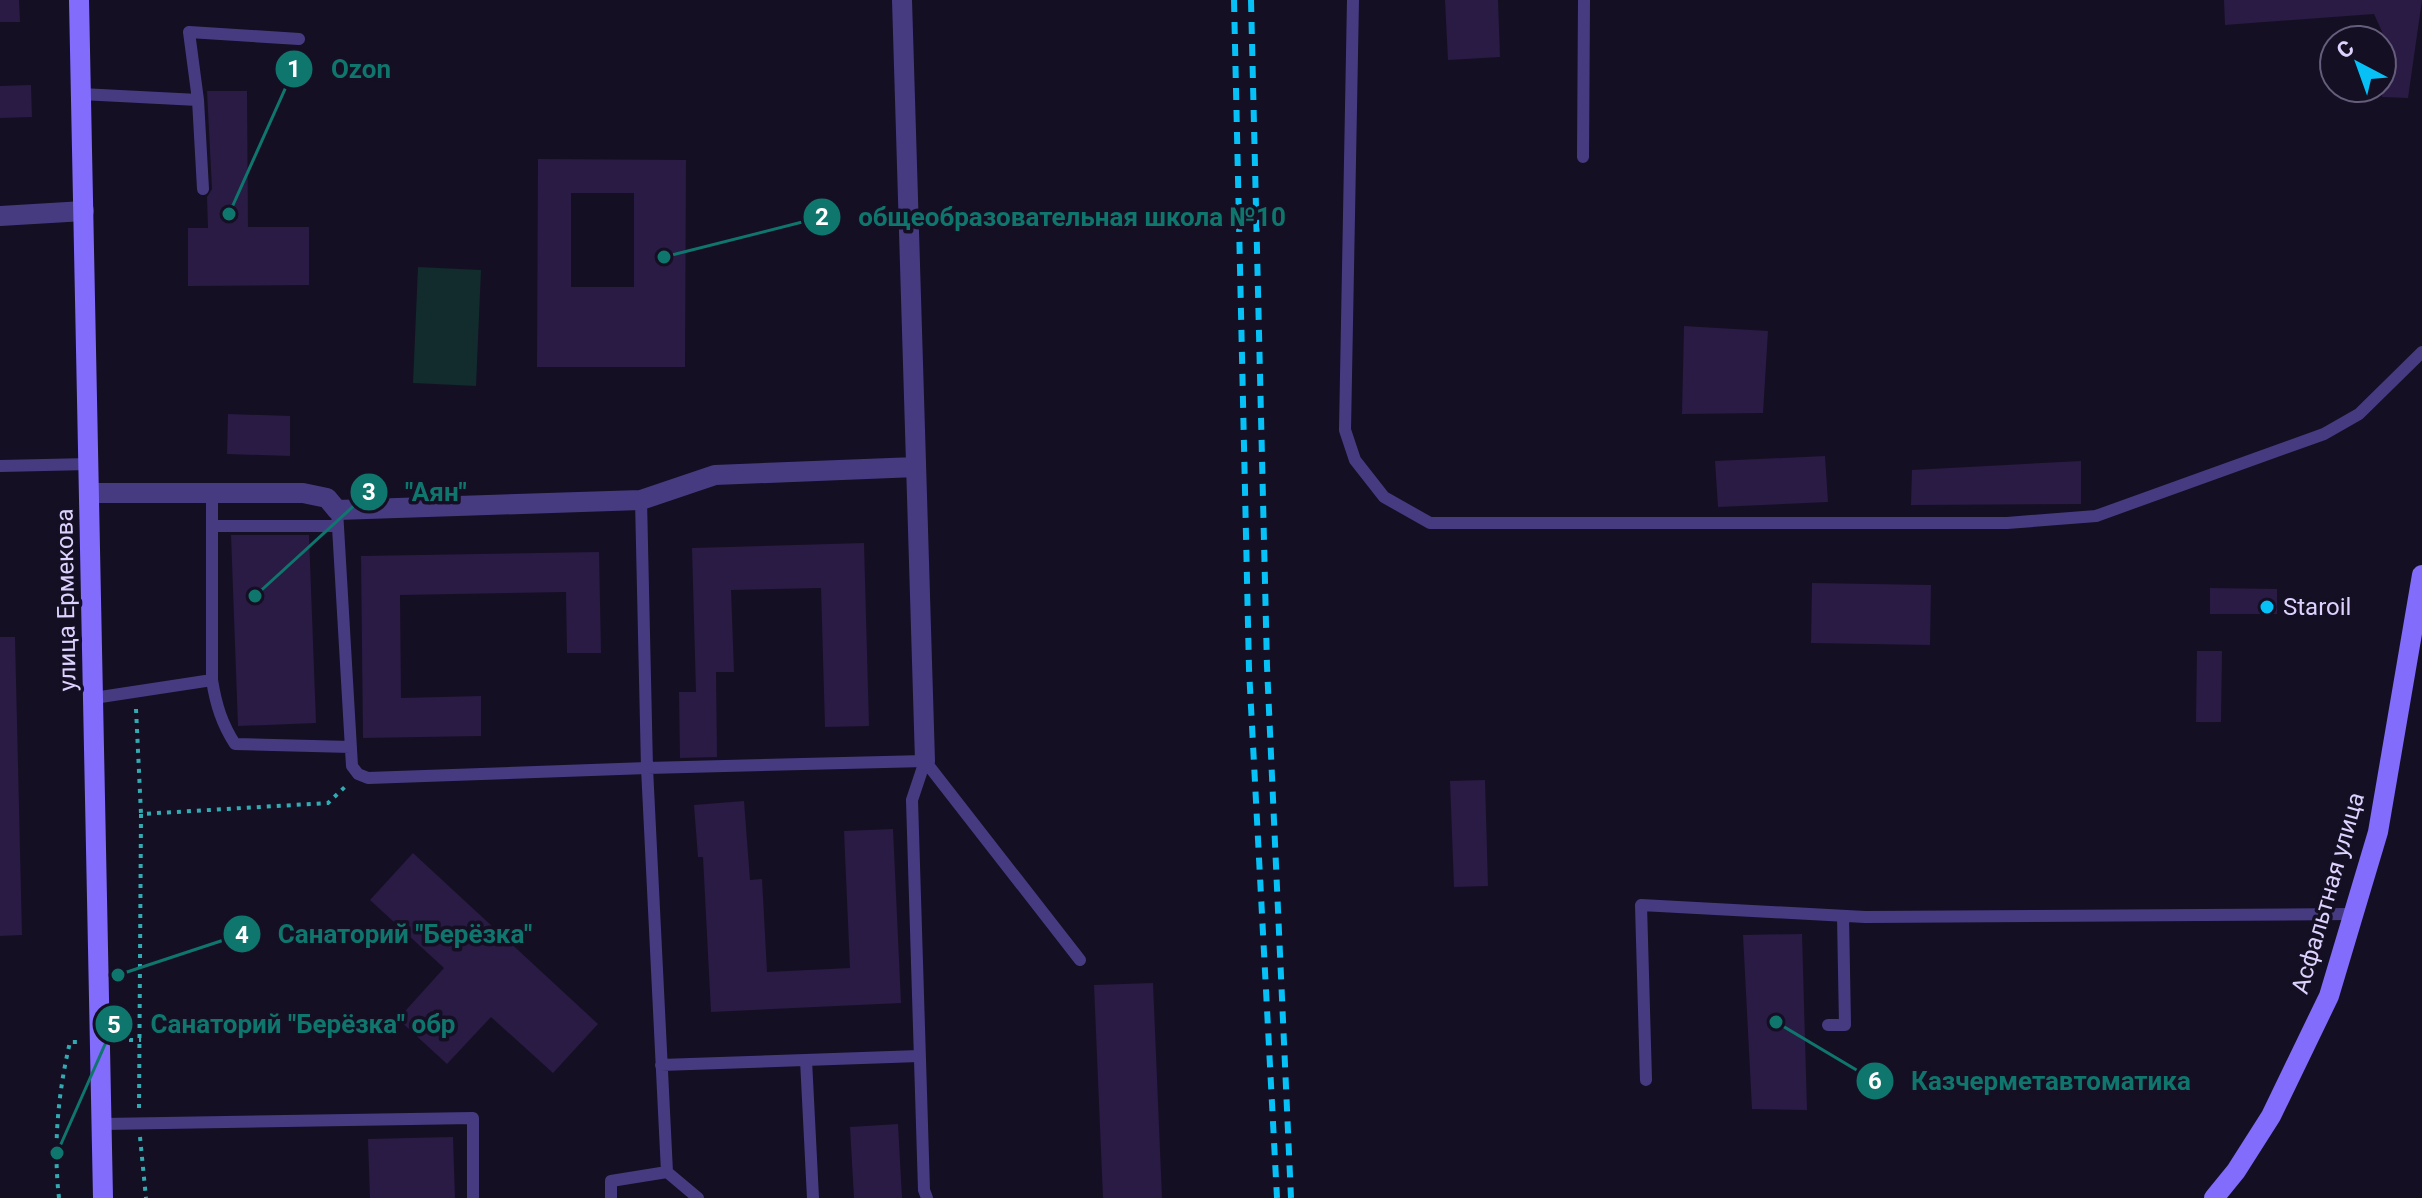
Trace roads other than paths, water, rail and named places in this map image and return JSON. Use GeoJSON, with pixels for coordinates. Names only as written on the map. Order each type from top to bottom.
{"type":"FeatureCollection","features":[{"type":"Feature","properties":{"kind":"main road","name":"улица Ермекова"},"geometry":{"type":"LineString","coordinates":[[79,0],[103,1198]]}},
{"type":"Feature","properties":{"kind":"main road","name":"Асфальтная улица"},"geometry":{"type":"LineString","coordinates":[[2214,1198],[2236,1171],[2271,1116],[2329,996],[2378,832],[2422,575]]}},
{"type":"Feature","properties":{"kind":"street"},"geometry":{"type":"LineString","coordinates":[[902,0],[925,761]]}},
{"type":"Feature","properties":{"kind":"street"},"geometry":{"type":"LineString","coordinates":[[0,216],[84,211]]}},
{"type":"Feature","properties":{"kind":"street"},"geometry":{"type":"LineString","coordinates":[[89,493],[303,493],[327,498],[338,518],[641,500],[715,475],[916,467]]}},
{"type":"Feature","properties":{"kind":"lane"},"geometry":{"type":"LineString","coordinates":[[1353,0],[1345,430],[1355,460],[1384,497],[1430,523],[2007,523],[2096,516],[2324,434],[2359,414],[2422,352]]}},
{"type":"Feature","properties":{"kind":"lane"},"geometry":{"type":"LineString","coordinates":[[1583,157],[1584,0]]}},
{"type":"Feature","properties":{"kind":"lane"},"geometry":{"type":"LineString","coordinates":[[203,189],[198,100],[189,32],[299,39]]}},
{"type":"Feature","properties":{"kind":"lane"},"geometry":{"type":"LineString","coordinates":[[81,94],[198,100]]}},
{"type":"Feature","properties":{"kind":"lane"},"geometry":{"type":"LineString","coordinates":[[0,466],[89,464]]}},
{"type":"Feature","properties":{"kind":"lane"},"geometry":{"type":"LineString","coordinates":[[212,492],[212,680],[216,706],[224,727],[235,744],[351,747]]}},
{"type":"Feature","properties":{"kind":"lane"},"geometry":{"type":"LineString","coordinates":[[641,500],[647,768],[667,1172],[698,1198]]}},
{"type":"Feature","properties":{"kind":"lane"},"geometry":{"type":"LineString","coordinates":[[212,526],[338,518],[352,766],[358,774],[368,778],[925,761]]}},
{"type":"Feature","properties":{"kind":"lane"},"geometry":{"type":"LineString","coordinates":[[94,698],[212,680]]}},
{"type":"Feature","properties":{"kind":"lane"},"geometry":{"type":"LineString","coordinates":[[925,761],[1080,960]]}},
{"type":"Feature","properties":{"kind":"lane"},"geometry":{"type":"LineString","coordinates":[[925,761],[912,800],[924,1190],[927,1198]]}},
{"type":"Feature","properties":{"kind":"lane"},"geometry":{"type":"LineString","coordinates":[[1646,1080],[1641,905],[1843,916],[2353,914]]}},
{"type":"Feature","properties":{"kind":"lane"},"geometry":{"type":"LineString","coordinates":[[1828,1025],[1845,1025],[1843,916]]}},
{"type":"Feature","properties":{"kind":"lane"},"geometry":{"type":"LineString","coordinates":[[661,1065],[919,1056]]}},
{"type":"Feature","properties":{"kind":"lane"},"geometry":{"type":"LineString","coordinates":[[806,1060],[813,1198]]}},
{"type":"Feature","properties":{"kind":"lane"},"geometry":{"type":"LineString","coordinates":[[103,1124],[473,1118],[473,1198]]}},
{"type":"Feature","properties":{"kind":"lane"},"geometry":{"type":"LineString","coordinates":[[611,1198],[611,1181],[667,1172]]}},
{"type":"Feature","properties":{"kind":"railway"},"geometry":{"type":"LineString","coordinates":[[1234,0],[1249,669],[1277,1198]]}},
{"type":"Feature","properties":{"kind":"railway"},"geometry":{"type":"LineString","coordinates":[[1251,0],[1267,666],[1291,1198]]}},
{"type":"Feature","properties":{"kind":"place","name":"Ozon"},"geometry":{"type":"Point","coordinates":[229,214]}},
{"type":"Feature","properties":{"kind":"place","name":"общеобразовательная школа №10"},"geometry":{"type":"Point","coordinates":[664,257]}},
{"type":"Feature","properties":{"kind":"place","name":"\"Аян\""},"geometry":{"type":"Point","coordinates":[255,596]}},
{"type":"Feature","properties":{"kind":"place","name":"Staroil"},"geometry":{"type":"Point","coordinates":[2267,607]}},
{"type":"Feature","properties":{"kind":"place","name":"Санаторий \"Берёзка\""},"geometry":{"type":"Point","coordinates":[118,975]}},
{"type":"Feature","properties":{"kind":"place","name":"Казчерметавтоматика"},"geometry":{"type":"Point","coordinates":[1776,1022]}},
{"type":"Feature","properties":{"kind":"place","name":"Санаторий \"Берёзка\" обр"},"geometry":{"type":"Point","coordinates":[57,1153]}}]}
